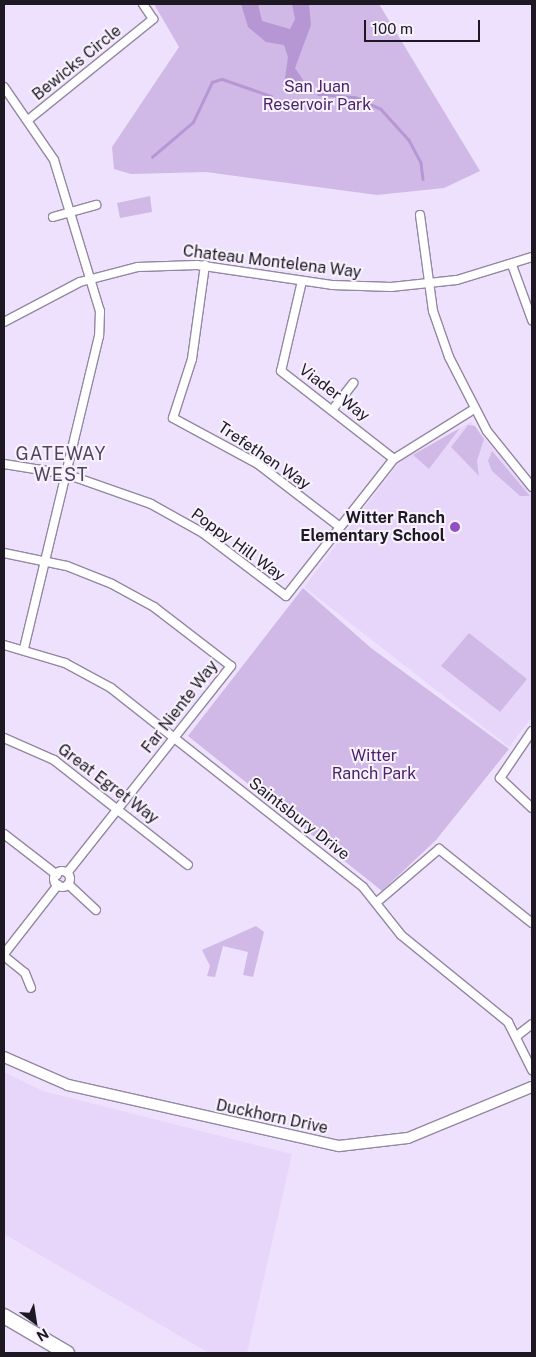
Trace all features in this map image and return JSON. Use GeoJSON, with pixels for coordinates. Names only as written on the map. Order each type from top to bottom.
{"type":"FeatureCollection","features":[{"type":"Feature","properties":{"kind":"highway"},"geometry":{"type":"LineString","coordinates":[[4,1316],[67,1353]]}},
{"type":"Feature","properties":{"kind":"highway"},"geometry":{"type":"LineString","coordinates":[[4,1320],[48,1353]]}},
{"type":"Feature","properties":{"kind":"street","name":"Bewicks Circle"},"geometry":{"type":"LineString","coordinates":[[28,120],[153,19],[143,4]]}},
{"type":"Feature","properties":{"kind":"street"},"geometry":{"type":"LineString","coordinates":[[4,87],[54,160],[92,278],[100,324],[24,649]]}},
{"type":"Feature","properties":{"kind":"street"},"geometry":{"type":"LineString","coordinates":[[53,217],[96,204]]}},
{"type":"Feature","properties":{"kind":"street"},"geometry":{"type":"LineString","coordinates":[[420,215],[437,327],[474,409],[532,487]]}},
{"type":"Feature","properties":{"kind":"street","name":"Chateau Montelena Way"},"geometry":{"type":"LineString","coordinates":[[4,322],[92,278],[148,266],[205,265],[302,281],[362,287],[429,284],[512,265],[532,257]]}},
{"type":"Feature","properties":{"kind":"street","name":"Trefethen Way"},"geometry":{"type":"LineString","coordinates":[[205,265],[192,359],[173,418],[258,464],[340,527]]}},
{"type":"Feature","properties":{"kind":"street"},"geometry":{"type":"LineString","coordinates":[[512,265],[532,320]]}},
{"type":"Feature","properties":{"kind":"street","name":"Viader Way"},"geometry":{"type":"LineString","coordinates":[[302,281],[281,371],[333,409],[394,459]]}},
{"type":"Feature","properties":{"kind":"street"},"geometry":{"type":"LineString","coordinates":[[333,409],[353,383]]}},
{"type":"Feature","properties":{"kind":"street","name":"Poppy Hill Way"},"geometry":{"type":"LineString","coordinates":[[4,464],[66,474],[123,492],[178,518],[286,596],[394,459],[474,409]]}},
{"type":"Feature","properties":{"kind":"street","name":"Far Niente Way"},"geometry":{"type":"LineString","coordinates":[[4,553],[45,561],[90,574],[133,594],[231,666],[67,873]]}},
{"type":"Feature","properties":{"kind":"street","name":"Saintsbury Drive"},"geometry":{"type":"LineString","coordinates":[[4,645],[24,649],[88,674],[174,738],[376,902],[401,935],[499,1012],[518,1035],[532,1070]]}},
{"type":"Feature","properties":{"kind":"street"},"geometry":{"type":"LineString","coordinates":[[532,731],[500,778],[532,808]]}},
{"type":"Feature","properties":{"kind":"street","name":"Great Egret Way"},"geometry":{"type":"LineString","coordinates":[[4,738],[54,760],[188,865]]}},
{"type":"Feature","properties":{"kind":"street"},"geometry":{"type":"LineString","coordinates":[[4,834],[57,874],[67,873],[68,884],[96,910]]}},
{"type":"Feature","properties":{"kind":"street"},"geometry":{"type":"LineString","coordinates":[[376,902],[439,849],[532,923]]}},
{"type":"Feature","properties":{"kind":"street"},"geometry":{"type":"LineString","coordinates":[[31,988],[25,973],[4,955],[58,885],[57,874]]}},
{"type":"Feature","properties":{"kind":"street"},"geometry":{"type":"LineString","coordinates":[[58,885],[68,884]]}},
{"type":"Feature","properties":{"kind":"street"},"geometry":{"type":"LineString","coordinates":[[518,1035],[532,1024]]}},
{"type":"Feature","properties":{"kind":"street","name":"Duckhorn Drive"},"geometry":{"type":"LineString","coordinates":[[4,1057],[68,1085],[339,1146],[408,1138],[532,1087]]}},
{"type":"Feature","properties":{"kind":"shaded area"},"geometry":{"type":"Polygon","coordinates":[[[241,4],[258,4],[262,21],[290,29],[295,19],[292,4],[309,4],[311,25],[295,68],[306,84],[304,90],[296,81],[283,92],[288,57],[284,45],[266,42],[248,27],[241,4]]]}},
{"type":"Feature","properties":{"kind":"shaded area"},"geometry":{"type":"Polygon","coordinates":[[[471,422],[532,495],[532,717],[509,747],[304,587],[401,460],[471,422]]]}},
{"type":"Feature","properties":{"kind":"shaded area"},"geometry":{"type":"Polygon","coordinates":[[[4,1072],[43,1091],[292,1154],[247,1353],[209,1353],[4,1234],[4,1072]]]}},
{"type":"Feature","properties":{"kind":"green space","name":"San Juan Reservoir Park"},"geometry":{"type":"Polygon","coordinates":[[[154,4],[379,4],[480,171],[444,188],[377,195],[206,172],[131,174],[114,169],[112,147],[179,47],[154,4]]]}},
{"type":"Feature","properties":{"kind":"green space"},"geometry":{"type":"Polygon","coordinates":[[[150,196],[152,212],[120,218],[117,203],[150,196]]]}},
{"type":"Feature","properties":{"kind":"green space"},"geometry":{"type":"Polygon","coordinates":[[[468,425],[475,426],[484,439],[477,461],[479,476],[451,447],[468,425]]]}},
{"type":"Feature","properties":{"kind":"green space"},"geometry":{"type":"Polygon","coordinates":[[[460,428],[429,469],[413,455],[460,428]]]}},
{"type":"Feature","properties":{"kind":"green space"},"geometry":{"type":"Polygon","coordinates":[[[492,451],[530,496],[520,496],[492,471],[488,461],[492,451]]]}},
{"type":"Feature","properties":{"kind":"green space","name":"Witter Ranch Park"},"geometry":{"type":"Polygon","coordinates":[[[303,588],[371,648],[509,749],[436,840],[382,891],[188,736],[303,588]]]}},
{"type":"Feature","properties":{"kind":"green space"},"geometry":{"type":"Polygon","coordinates":[[[469,633],[527,679],[500,712],[441,666],[469,633]]]}},
{"type":"Feature","properties":{"kind":"green space"},"geometry":{"type":"Polygon","coordinates":[[[256,926],[264,932],[253,977],[243,975],[248,952],[223,946],[215,977],[207,976],[210,966],[202,950],[256,926]]]}},
{"type":"Feature","properties":{"kind":"waterway"},"geometry":{"type":"LineString","coordinates":[[152,157],[193,122],[212,82],[222,79],[271,96]]}},
{"type":"Feature","properties":{"kind":"waterway"},"geometry":{"type":"LineString","coordinates":[[318,94],[355,97],[381,109],[409,140],[421,163],[423,179]]}},
{"type":"Feature","properties":{"kind":"place","name":"Witter Ranch Elementary School"},"geometry":{"type":"Point","coordinates":[455,527]}},
{"type":"Feature","properties":{"kind":"district","name":"GATEWAY WEST"},"geometry":{"type":"Point","coordinates":[61,465]}}]}
